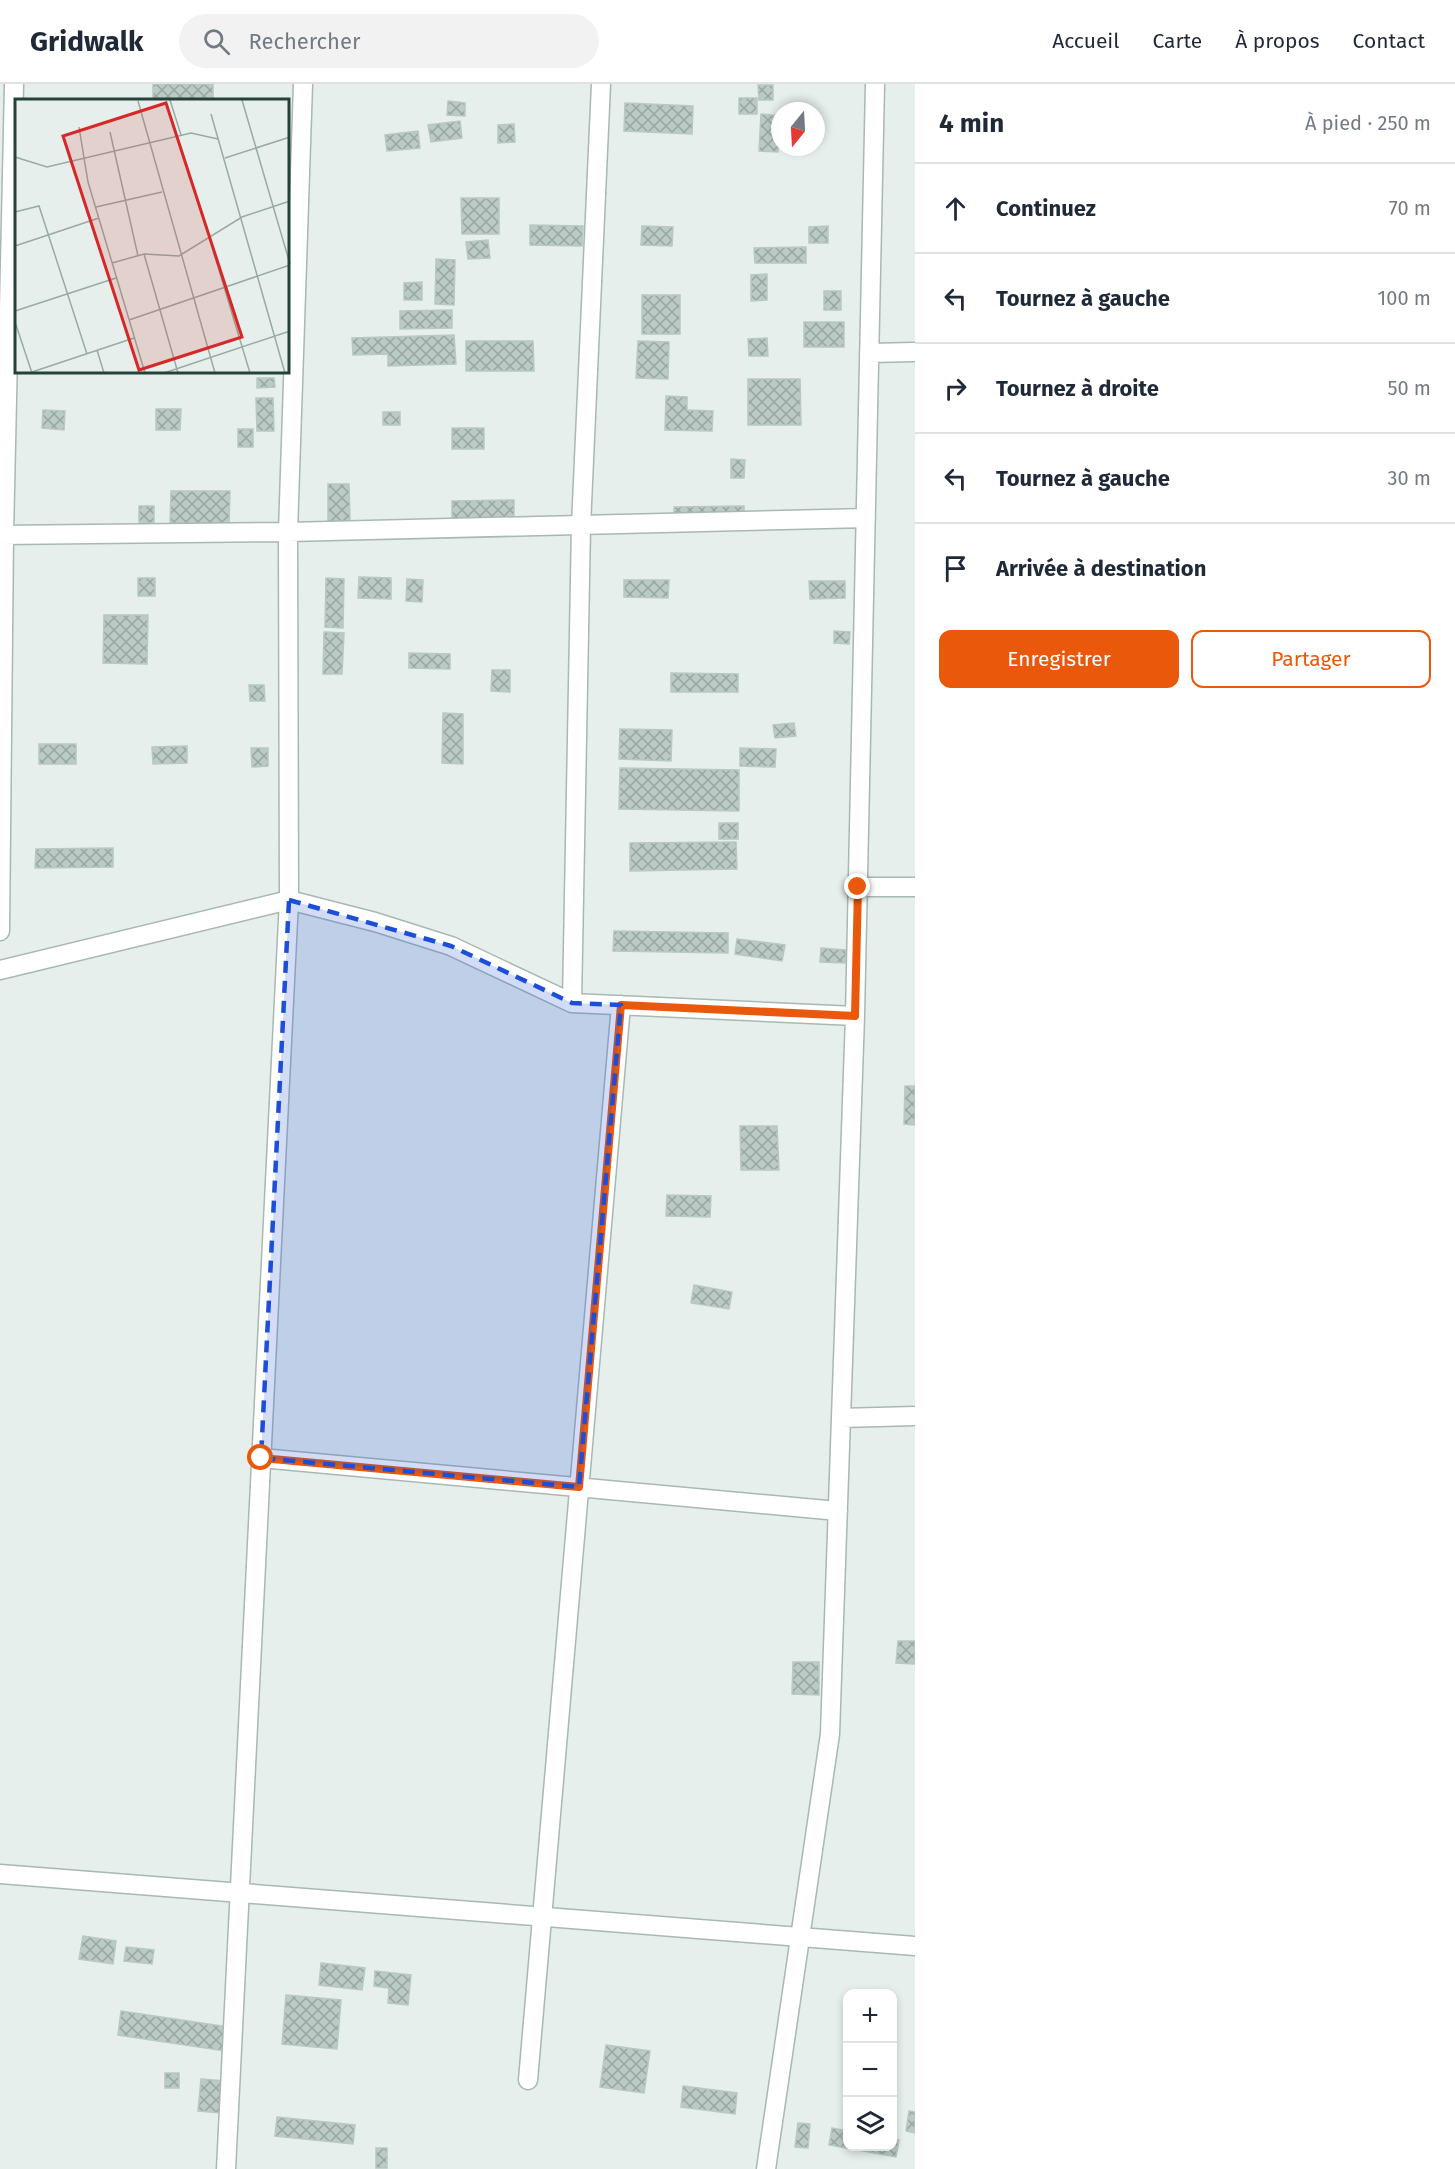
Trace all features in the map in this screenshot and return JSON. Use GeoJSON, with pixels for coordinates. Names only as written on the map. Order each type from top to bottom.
{"type":"FeatureCollection","features":[{"type":"Feature","properties":{"kind":"street"},"geometry":{"type":"LineString","coordinates":[[0,931],[2,535],[14,84]]}},
{"type":"Feature","properties":{"kind":"street"},"geometry":{"type":"LineString","coordinates":[[226,2169],[289,900],[288,532],[303,84]]}},
{"type":"Feature","properties":{"kind":"street"},"geometry":{"type":"LineString","coordinates":[[572,1003],[581,526],[601,84]]}},
{"type":"Feature","properties":{"kind":"street"},"geometry":{"type":"LineString","coordinates":[[766,2169],[830,1734],[855,1016],[875,84]]}},
{"type":"Feature","properties":{"kind":"street"},"geometry":{"type":"LineString","coordinates":[[869,352],[915,352]]}},
{"type":"Feature","properties":{"kind":"street"},"geometry":{"type":"LineString","coordinates":[[2,535],[288,532],[866,518]]}},
{"type":"Feature","properties":{"kind":"street"},"geometry":{"type":"LineString","coordinates":[[858,887],[915,886]]}},
{"type":"Feature","properties":{"kind":"street"},"geometry":{"type":"LineString","coordinates":[[0,970],[289,900],[375,921],[451,946],[572,1003],[855,1016]]}},
{"type":"Feature","properties":{"kind":"street"},"geometry":{"type":"LineString","coordinates":[[528,2080],[621,1005]]}},
{"type":"Feature","properties":{"kind":"street"},"geometry":{"type":"LineString","coordinates":[[841,1418],[915,1416]]}},
{"type":"Feature","properties":{"kind":"street"},"geometry":{"type":"LineString","coordinates":[[261,1458],[838,1511]]}},
{"type":"Feature","properties":{"kind":"street"},"geometry":{"type":"LineString","coordinates":[[0,1874],[915,1946]]}},
{"type":"Feature","properties":{"kind":"highlighted area"},"geometry":{"type":"Polygon","coordinates":[[[289,900],[451,946],[572,1003],[621,1005],[579,1487],[261,1458],[289,900]]]}},
{"type":"Feature","properties":{"kind":"building"},"geometry":{"type":"Polygon","coordinates":[[[153,84],[213,84],[213,98],[153,99],[153,84]]]}},
{"type":"Feature","properties":{"kind":"building"},"geometry":{"type":"Polygon","coordinates":[[[758,85],[773,85],[773,100],[759,100],[758,85]]]}},
{"type":"Feature","properties":{"kind":"building"},"geometry":{"type":"Polygon","coordinates":[[[739,98],[757,98],[757,114],[739,114],[739,98]]]}},
{"type":"Feature","properties":{"kind":"building"},"geometry":{"type":"Polygon","coordinates":[[[448,101],[465,103],[465,116],[447,115],[448,101]]]}},
{"type":"Feature","properties":{"kind":"building"},"geometry":{"type":"Polygon","coordinates":[[[625,103],[693,106],[692,134],[624,131],[625,103]]]}},
{"type":"Feature","properties":{"kind":"building"},"geometry":{"type":"Polygon","coordinates":[[[761,114],[771,115],[771,152],[759,151],[761,114]]]}},
{"type":"Feature","properties":{"kind":"building"},"geometry":{"type":"Polygon","coordinates":[[[460,121],[462,138],[431,142],[428,125],[460,121]]]}},
{"type":"Feature","properties":{"kind":"building"},"geometry":{"type":"Polygon","coordinates":[[[514,124],[515,142],[498,143],[498,125],[514,124]]]}},
{"type":"Feature","properties":{"kind":"building"},"geometry":{"type":"Polygon","coordinates":[[[418,131],[420,148],[387,151],[385,135],[418,131]]]}},
{"type":"Feature","properties":{"kind":"building"},"geometry":{"type":"Polygon","coordinates":[[[461,198],[499,198],[499,234],[462,234],[461,198]]]}},
{"type":"Feature","properties":{"kind":"building"},"geometry":{"type":"Polygon","coordinates":[[[530,225],[583,226],[582,246],[530,245],[530,225]]]}},
{"type":"Feature","properties":{"kind":"building"},"geometry":{"type":"Polygon","coordinates":[[[642,226],[673,227],[672,246],[641,245],[642,226]]]}},
{"type":"Feature","properties":{"kind":"building"},"geometry":{"type":"Polygon","coordinates":[[[828,226],[828,243],[809,243],[809,227],[828,226]]]}},
{"type":"Feature","properties":{"kind":"building"},"geometry":{"type":"Polygon","coordinates":[[[488,240],[490,258],[468,259],[466,242],[488,240]]]}},
{"type":"Feature","properties":{"kind":"building"},"geometry":{"type":"Polygon","coordinates":[[[806,247],[806,263],[755,263],[754,248],[806,247]]]}},
{"type":"Feature","properties":{"kind":"building"},"geometry":{"type":"Polygon","coordinates":[[[436,259],[455,260],[454,305],[435,304],[436,259]]]}},
{"type":"Feature","properties":{"kind":"building"},"geometry":{"type":"Polygon","coordinates":[[[767,274],[767,300],[751,301],[751,275],[767,274]]]}},
{"type":"Feature","properties":{"kind":"building"},"geometry":{"type":"Polygon","coordinates":[[[422,282],[422,300],[404,300],[404,283],[422,282]]]}},
{"type":"Feature","properties":{"kind":"building"},"geometry":{"type":"Polygon","coordinates":[[[824,291],[841,291],[841,310],[824,310],[824,291]]]}},
{"type":"Feature","properties":{"kind":"building"},"geometry":{"type":"Polygon","coordinates":[[[642,295],[680,295],[680,334],[642,334],[642,295]]]}},
{"type":"Feature","properties":{"kind":"building"},"geometry":{"type":"Polygon","coordinates":[[[452,310],[452,328],[400,329],[400,311],[452,310]]]}},
{"type":"Feature","properties":{"kind":"building"},"geometry":{"type":"Polygon","coordinates":[[[804,322],[844,322],[844,347],[804,347],[804,322]]]}},
{"type":"Feature","properties":{"kind":"building"},"geometry":{"type":"Polygon","coordinates":[[[454,335],[456,364],[388,366],[388,354],[353,355],[352,338],[454,335]]]}},
{"type":"Feature","properties":{"kind":"building"},"geometry":{"type":"Polygon","coordinates":[[[767,338],[768,356],[749,356],[748,339],[767,338]]]}},
{"type":"Feature","properties":{"kind":"building"},"geometry":{"type":"Polygon","coordinates":[[[466,341],[533,341],[534,371],[466,371],[466,341]]]}},
{"type":"Feature","properties":{"kind":"building"},"geometry":{"type":"Polygon","coordinates":[[[638,341],[669,342],[668,379],[636,378],[638,341]]]}},
{"type":"Feature","properties":{"kind":"building"},"geometry":{"type":"Polygon","coordinates":[[[257,378],[274,378],[275,387],[257,388],[257,378]]]}},
{"type":"Feature","properties":{"kind":"building"},"geometry":{"type":"Polygon","coordinates":[[[748,379],[800,379],[801,425],[748,425],[748,379]]]}},
{"type":"Feature","properties":{"kind":"building"},"geometry":{"type":"Polygon","coordinates":[[[666,396],[687,397],[687,410],[713,411],[712,431],[665,430],[666,396]]]}},
{"type":"Feature","properties":{"kind":"building"},"geometry":{"type":"Polygon","coordinates":[[[256,398],[273,398],[274,431],[257,431],[256,398]]]}},
{"type":"Feature","properties":{"kind":"building"},"geometry":{"type":"Polygon","coordinates":[[[156,409],[181,409],[180,430],[156,430],[156,409]]]}},
{"type":"Feature","properties":{"kind":"building"},"geometry":{"type":"Polygon","coordinates":[[[43,410],[65,411],[64,430],[42,428],[43,410]]]}},
{"type":"Feature","properties":{"kind":"building"},"geometry":{"type":"Polygon","coordinates":[[[383,412],[400,412],[400,425],[383,425],[383,412]]]}},
{"type":"Feature","properties":{"kind":"building"},"geometry":{"type":"Polygon","coordinates":[[[452,428],[484,428],[484,449],[452,449],[452,428]]]}},
{"type":"Feature","properties":{"kind":"building"},"geometry":{"type":"Polygon","coordinates":[[[238,429],[253,429],[253,447],[238,447],[238,429]]]}},
{"type":"Feature","properties":{"kind":"building"},"geometry":{"type":"Polygon","coordinates":[[[731,459],[745,460],[744,478],[731,478],[731,459]]]}},
{"type":"Feature","properties":{"kind":"building"},"geometry":{"type":"Polygon","coordinates":[[[328,484],[349,484],[350,522],[328,522],[328,484]]]}},
{"type":"Feature","properties":{"kind":"building"},"geometry":{"type":"Polygon","coordinates":[[[171,491],[230,491],[229,524],[170,523],[171,491]]]}},
{"type":"Feature","properties":{"kind":"building"},"geometry":{"type":"Polygon","coordinates":[[[514,500],[514,523],[452,524],[452,501],[514,500]]]}},
{"type":"Feature","properties":{"kind":"building"},"geometry":{"type":"Polygon","coordinates":[[[139,506],[154,506],[154,523],[139,523],[139,506]]]}},
{"type":"Feature","properties":{"kind":"building"},"geometry":{"type":"Polygon","coordinates":[[[744,506],[744,525],[674,526],[674,507],[744,506]]]}},
{"type":"Feature","properties":{"kind":"building"},"geometry":{"type":"Polygon","coordinates":[[[359,577],[391,578],[391,599],[358,598],[359,577]]]}},
{"type":"Feature","properties":{"kind":"building"},"geometry":{"type":"Polygon","coordinates":[[[138,578],[155,578],[155,596],[138,596],[138,578]]]}},
{"type":"Feature","properties":{"kind":"building"},"geometry":{"type":"Polygon","coordinates":[[[326,578],[344,579],[343,628],[325,627],[326,578]]]}},
{"type":"Feature","properties":{"kind":"building"},"geometry":{"type":"Polygon","coordinates":[[[407,579],[423,580],[422,602],[406,601],[407,579]]]}},
{"type":"Feature","properties":{"kind":"building"},"geometry":{"type":"Polygon","coordinates":[[[624,580],[669,580],[668,598],[624,597],[624,580]]]}},
{"type":"Feature","properties":{"kind":"building"},"geometry":{"type":"Polygon","coordinates":[[[809,581],[845,581],[845,598],[810,599],[809,581]]]}},
{"type":"Feature","properties":{"kind":"building"},"geometry":{"type":"Polygon","coordinates":[[[104,615],[148,615],[147,664],[103,663],[104,615]]]}},
{"type":"Feature","properties":{"kind":"building"},"geometry":{"type":"Polygon","coordinates":[[[834,631],[850,632],[849,644],[834,643],[834,631]]]}},
{"type":"Feature","properties":{"kind":"building"},"geometry":{"type":"Polygon","coordinates":[[[324,632],[344,633],[342,674],[323,674],[324,632]]]}},
{"type":"Feature","properties":{"kind":"building"},"geometry":{"type":"Polygon","coordinates":[[[409,653],[450,654],[450,669],[409,668],[409,653]]]}},
{"type":"Feature","properties":{"kind":"building"},"geometry":{"type":"Polygon","coordinates":[[[492,670],[510,670],[510,692],[491,691],[492,670]]]}},
{"type":"Feature","properties":{"kind":"building"},"geometry":{"type":"Polygon","coordinates":[[[671,673],[738,674],[738,692],[671,692],[671,673]]]}},
{"type":"Feature","properties":{"kind":"building"},"geometry":{"type":"Polygon","coordinates":[[[249,685],[264,685],[265,701],[250,701],[249,685]]]}},
{"type":"Feature","properties":{"kind":"building"},"geometry":{"type":"Polygon","coordinates":[[[443,713],[463,714],[463,764],[442,763],[443,713]]]}},
{"type":"Feature","properties":{"kind":"building"},"geometry":{"type":"Polygon","coordinates":[[[794,723],[796,736],[775,738],[773,725],[794,723]]]}},
{"type":"Feature","properties":{"kind":"building"},"geometry":{"type":"Polygon","coordinates":[[[620,729],[672,730],[671,761],[619,759],[620,729]]]}},
{"type":"Feature","properties":{"kind":"building"},"geometry":{"type":"Polygon","coordinates":[[[39,744],[76,744],[76,764],[39,764],[39,744]]]}},
{"type":"Feature","properties":{"kind":"building"},"geometry":{"type":"Polygon","coordinates":[[[187,746],[187,763],[153,764],[152,747],[187,746]]]}},
{"type":"Feature","properties":{"kind":"building"},"geometry":{"type":"Polygon","coordinates":[[[251,748],[268,748],[268,766],[252,767],[251,748]]]}},
{"type":"Feature","properties":{"kind":"building"},"geometry":{"type":"Polygon","coordinates":[[[740,748],[776,749],[775,767],[740,766],[740,748]]]}},
{"type":"Feature","properties":{"kind":"building"},"geometry":{"type":"Polygon","coordinates":[[[620,768],[739,770],[739,811],[619,809],[620,768]]]}},
{"type":"Feature","properties":{"kind":"building"},"geometry":{"type":"Polygon","coordinates":[[[719,823],[738,823],[738,839],[719,839],[719,823]]]}},
{"type":"Feature","properties":{"kind":"building"},"geometry":{"type":"Polygon","coordinates":[[[736,842],[737,869],[630,871],[630,843],[736,842]]]}},
{"type":"Feature","properties":{"kind":"building"},"geometry":{"type":"Polygon","coordinates":[[[113,848],[113,867],[35,868],[36,849],[113,848]]]}},
{"type":"Feature","properties":{"kind":"building"},"geometry":{"type":"Polygon","coordinates":[[[614,931],[728,933],[728,953],[613,951],[614,931]]]}},
{"type":"Feature","properties":{"kind":"building"},"geometry":{"type":"Polygon","coordinates":[[[737,939],[785,945],[782,961],[735,954],[737,939]]]}},
{"type":"Feature","properties":{"kind":"building"},"geometry":{"type":"Polygon","coordinates":[[[821,948],[846,950],[846,963],[820,962],[821,948]]]}},
{"type":"Feature","properties":{"kind":"building"},"geometry":{"type":"Polygon","coordinates":[[[905,1086],[915,1086],[915,1125],[904,1124],[905,1086]]]}},
{"type":"Feature","properties":{"kind":"building"},"geometry":{"type":"Polygon","coordinates":[[[740,1126],[777,1126],[779,1170],[741,1170],[740,1126]]]}},
{"type":"Feature","properties":{"kind":"building"},"geometry":{"type":"Polygon","coordinates":[[[667,1195],[711,1196],[710,1217],[666,1216],[667,1195]]]}},
{"type":"Feature","properties":{"kind":"building"},"geometry":{"type":"Polygon","coordinates":[[[694,1285],[732,1292],[729,1309],[691,1303],[694,1285]]]}},
{"type":"Feature","properties":{"kind":"building"},"geometry":{"type":"Polygon","coordinates":[[[898,1641],[915,1641],[915,1664],[896,1663],[898,1641]]]}},
{"type":"Feature","properties":{"kind":"building"},"geometry":{"type":"Polygon","coordinates":[[[793,1662],[819,1662],[819,1695],[792,1694],[793,1662]]]}},
{"type":"Feature","properties":{"kind":"building"},"geometry":{"type":"Polygon","coordinates":[[[83,1936],[116,1941],[113,1964],[79,1959],[83,1936]]]}},
{"type":"Feature","properties":{"kind":"building"},"geometry":{"type":"Polygon","coordinates":[[[126,1947],[154,1950],[152,1964],[124,1961],[126,1947]]]}},
{"type":"Feature","properties":{"kind":"building"},"geometry":{"type":"Polygon","coordinates":[[[321,1963],[365,1968],[362,1990],[319,1985],[321,1963]]]}},
{"type":"Feature","properties":{"kind":"building"},"geometry":{"type":"Polygon","coordinates":[[[375,1971],[411,1975],[408,2005],[388,2003],[389,1988],[374,1986],[375,1971]]]}},
{"type":"Feature","properties":{"kind":"building"},"geometry":{"type":"Polygon","coordinates":[[[286,1995],[341,2000],[337,2049],[282,2044],[286,1995]]]}},
{"type":"Feature","properties":{"kind":"building"},"geometry":{"type":"Polygon","coordinates":[[[121,2011],[228,2027],[225,2051],[118,2035],[121,2011]]]}},
{"type":"Feature","properties":{"kind":"building"},"geometry":{"type":"Polygon","coordinates":[[[606,2045],[650,2051],[644,2093],[600,2087],[606,2045]]]}},
{"type":"Feature","properties":{"kind":"building"},"geometry":{"type":"Polygon","coordinates":[[[165,2073],[179,2073],[179,2088],[165,2088],[165,2073]]]}},
{"type":"Feature","properties":{"kind":"building"},"geometry":{"type":"Polygon","coordinates":[[[201,2079],[225,2081],[222,2113],[198,2111],[201,2079]]]}},
{"type":"Feature","properties":{"kind":"building"},"geometry":{"type":"Polygon","coordinates":[[[683,2086],[737,2093],[735,2114],[681,2107],[683,2086]]]}},
{"type":"Feature","properties":{"kind":"building"},"geometry":{"type":"Polygon","coordinates":[[[909,2111],[915,2112],[915,2133],[906,2131],[909,2111]]]}},
{"type":"Feature","properties":{"kind":"building"},"geometry":{"type":"Polygon","coordinates":[[[277,2117],[355,2125],[353,2144],[275,2136],[277,2117]]]}},
{"type":"Feature","properties":{"kind":"building"},"geometry":{"type":"Polygon","coordinates":[[[798,2123],[810,2124],[808,2148],[795,2147],[798,2123]]]}},
{"type":"Feature","properties":{"kind":"building"},"geometry":{"type":"Polygon","coordinates":[[[832,2128],[843,2130],[843,2148],[829,2145],[832,2128]]]}},
{"type":"Feature","properties":{"kind":"building"},"geometry":{"type":"Polygon","coordinates":[[[897,2140],[899,2140],[896,2157],[862,2151],[897,2151],[897,2140]]]}},
{"type":"Feature","properties":{"kind":"building"},"geometry":{"type":"Polygon","coordinates":[[[376,2148],[387,2148],[387,2168],[376,2168],[376,2148]]]}},
{"type":"Feature","properties":{"kind":"route"},"geometry":{"type":"LineString","coordinates":[[261,1458],[579,1487],[621,1005],[855,1016],[858,887]]}}]}
